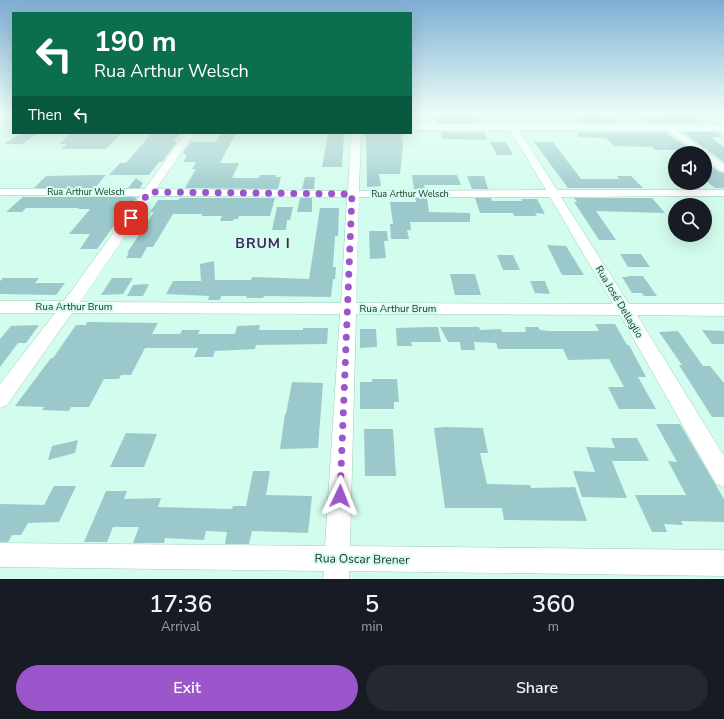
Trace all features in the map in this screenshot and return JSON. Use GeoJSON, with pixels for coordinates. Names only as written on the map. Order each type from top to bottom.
{"type":"FeatureCollection","features":[{"type":"Feature","properties":{"kind":"street"},"geometry":{"type":"LineString","coordinates":[[0,399],[68,307],[185,140]]}},
{"type":"Feature","properties":{"kind":"street"},"geometry":{"type":"LineString","coordinates":[[336,569],[356,140]]}},
{"type":"Feature","properties":{"kind":"street","name":"Rua José Dellaglio"},"geometry":{"type":"LineString","coordinates":[[520,140],[625,310],[724,476]]}},
{"type":"Feature","properties":{"kind":"street"},"geometry":{"type":"LineString","coordinates":[[712,160],[724,169]]}},
{"type":"Feature","properties":{"kind":"street","name":"Rua Arthur Welsch"},"geometry":{"type":"LineString","coordinates":[[0,192],[352,194],[724,193]]}},
{"type":"Feature","properties":{"kind":"street","name":"Rua Arthur Brum"},"geometry":{"type":"LineString","coordinates":[[0,307],[724,310]]}},
{"type":"Feature","properties":{"kind":"street","name":"Rua Oscar Brener"},"geometry":{"type":"LineString","coordinates":[[0,555],[336,569],[724,563]]}},
{"type":"Feature","properties":{"kind":"building"},"geometry":{"type":"Polygon","coordinates":[[[10,140],[28,140],[23,144],[4,144],[10,140]]]}},
{"type":"Feature","properties":{"kind":"building"},"geometry":{"type":"Polygon","coordinates":[[[64,140],[114,140],[106,149],[61,149],[67,144],[59,144],[64,140]]]}},
{"type":"Feature","properties":{"kind":"building"},"geometry":{"type":"Polygon","coordinates":[[[146,140],[175,140],[174,141],[177,142],[162,162],[159,162],[149,175],[109,175],[120,163],[126,163],[146,140]]]}},
{"type":"Feature","properties":{"kind":"building"},"geometry":{"type":"Polygon","coordinates":[[[217,140],[232,140],[220,163],[239,163],[232,178],[259,178],[260,175],[276,175],[276,177],[281,177],[278,189],[185,188],[196,169],[192,169],[196,162],[183,162],[187,156],[183,153],[191,142],[216,142],[217,140]]]}},
{"type":"Feature","properties":{"kind":"building"},"geometry":{"type":"Polygon","coordinates":[[[327,140],[344,140],[342,167],[322,167],[327,140]]]}},
{"type":"Feature","properties":{"kind":"building"},"geometry":{"type":"Polygon","coordinates":[[[366,140],[402,140],[400,174],[379,174],[381,186],[367,187],[366,140]]]}},
{"type":"Feature","properties":{"kind":"building"},"geometry":{"type":"Polygon","coordinates":[[[608,140],[677,140],[685,146],[668,146],[668,150],[655,150],[652,147],[614,146],[608,140]]]}},
{"type":"Feature","properties":{"kind":"building"},"geometry":{"type":"Polygon","coordinates":[[[694,140],[715,140],[724,147],[724,162],[712,153],[712,146],[702,146],[694,140]]]}},
{"type":"Feature","properties":{"kind":"building"},"geometry":{"type":"Polygon","coordinates":[[[490,142],[506,142],[513,155],[497,155],[490,142]]]}},
{"type":"Feature","properties":{"kind":"building"},"geometry":{"type":"Polygon","coordinates":[[[534,142],[553,142],[581,179],[619,179],[617,176],[631,176],[643,188],[568,188],[534,142]]]}},
{"type":"Feature","properties":{"kind":"building"},"geometry":{"type":"Polygon","coordinates":[[[712,167],[719,172],[724,173],[724,188],[715,188],[712,186],[712,167]]]}},
{"type":"Feature","properties":{"kind":"building"},"geometry":{"type":"Polygon","coordinates":[[[106,175],[95,188],[34,188],[46,176],[106,175]]]}},
{"type":"Feature","properties":{"kind":"building"},"geometry":{"type":"Polygon","coordinates":[[[412,175],[457,175],[461,185],[424,185],[425,189],[414,189],[412,175]]]}},
{"type":"Feature","properties":{"kind":"building"},"geometry":{"type":"Polygon","coordinates":[[[467,176],[484,176],[488,189],[472,189],[467,176]]]}},
{"type":"Feature","properties":{"kind":"building"},"geometry":{"type":"Polygon","coordinates":[[[305,177],[315,177],[314,189],[302,189],[305,177]]]}},
{"type":"Feature","properties":{"kind":"building"},"geometry":{"type":"Polygon","coordinates":[[[136,178],[143,183],[140,188],[128,188],[136,178]]]}},
{"type":"Feature","properties":{"kind":"building"},"geometry":{"type":"Polygon","coordinates":[[[23,197],[137,198],[128,209],[126,209],[97,249],[80,249],[90,234],[69,234],[90,209],[26,208],[22,212],[6,212],[23,197]]]}},
{"type":"Feature","properties":{"kind":"building"},"geometry":{"type":"Polygon","coordinates":[[[180,198],[275,198],[270,216],[239,216],[238,219],[234,219],[233,221],[220,221],[222,216],[201,216],[203,214],[173,214],[153,247],[147,247],[141,258],[126,258],[129,253],[127,253],[154,212],[150,212],[158,200],[178,200],[180,198]]]}},
{"type":"Feature","properties":{"kind":"building"},"geometry":{"type":"Polygon","coordinates":[[[300,198],[312,198],[312,212],[297,212],[300,198]]]}},
{"type":"Feature","properties":{"kind":"building"},"geometry":{"type":"Polygon","coordinates":[[[415,198],[427,198],[429,212],[470,213],[470,222],[410,222],[411,230],[407,230],[409,239],[391,239],[390,224],[393,224],[390,202],[416,202],[415,198]]]}},
{"type":"Feature","properties":{"kind":"building"},"geometry":{"type":"Polygon","coordinates":[[[475,198],[491,198],[492,201],[522,201],[521,199],[537,199],[545,214],[535,213],[537,216],[514,216],[513,213],[480,213],[475,198]]]}},
{"type":"Feature","properties":{"kind":"building"},"geometry":{"type":"Polygon","coordinates":[[[574,198],[652,198],[665,213],[596,211],[616,240],[599,240],[574,202],[577,202],[574,198]]]}},
{"type":"Feature","properties":{"kind":"building"},"geometry":{"type":"Polygon","coordinates":[[[277,207],[293,207],[290,220],[287,220],[286,230],[272,230],[277,207]]]}},
{"type":"Feature","properties":{"kind":"building"},"geometry":{"type":"Polygon","coordinates":[[[320,208],[339,208],[338,236],[335,236],[333,267],[336,267],[335,279],[333,279],[331,297],[264,296],[263,298],[246,298],[247,296],[221,296],[220,300],[208,300],[209,296],[166,294],[173,281],[201,281],[200,264],[214,261],[215,280],[251,280],[252,277],[309,279],[320,208]]]}},
{"type":"Feature","properties":{"kind":"building"},"geometry":{"type":"Polygon","coordinates":[[[369,231],[387,231],[388,241],[384,241],[386,258],[370,259],[369,231]]]}},
{"type":"Feature","properties":{"kind":"building"},"geometry":{"type":"Polygon","coordinates":[[[547,245],[566,246],[584,275],[562,275],[547,245]]]}},
{"type":"Feature","properties":{"kind":"building"},"geometry":{"type":"Polygon","coordinates":[[[620,254],[641,254],[650,267],[628,267],[620,254]]]}},
{"type":"Feature","properties":{"kind":"building"},"geometry":{"type":"Polygon","coordinates":[[[497,255],[513,255],[520,270],[503,270],[497,255]]]}},
{"type":"Feature","properties":{"kind":"building"},"geometry":{"type":"Polygon","coordinates":[[[450,274],[475,274],[481,295],[455,295],[450,274]]]}},
{"type":"Feature","properties":{"kind":"building"},"geometry":{"type":"Polygon","coordinates":[[[628,276],[643,276],[657,296],[644,296],[642,293],[632,293],[622,277],[629,277],[628,276]]]}},
{"type":"Feature","properties":{"kind":"building"},"geometry":{"type":"Polygon","coordinates":[[[3,278],[39,278],[35,283],[65,283],[56,295],[0,294],[0,281],[3,278]]]}},
{"type":"Feature","properties":{"kind":"building"},"geometry":{"type":"Polygon","coordinates":[[[112,278],[133,278],[123,294],[101,295],[112,278]]]}},
{"type":"Feature","properties":{"kind":"building"},"geometry":{"type":"Polygon","coordinates":[[[530,281],[545,281],[550,294],[535,293],[530,281]]]}},
{"type":"Feature","properties":{"kind":"building"},"geometry":{"type":"Polygon","coordinates":[[[149,284],[143,296],[127,296],[133,285],[149,284]]]}},
{"type":"Feature","properties":{"kind":"building"},"geometry":{"type":"Polygon","coordinates":[[[87,322],[158,323],[152,334],[180,334],[182,330],[200,330],[198,334],[235,334],[237,326],[260,325],[259,330],[303,330],[303,328],[328,328],[327,344],[256,345],[255,349],[215,351],[213,357],[194,357],[198,348],[145,348],[131,375],[121,375],[119,379],[104,379],[89,407],[71,407],[69,411],[42,410],[44,407],[15,406],[51,358],[53,358],[76,325],[86,325],[87,322]]]}},
{"type":"Feature","properties":{"kind":"building"},"geometry":{"type":"Polygon","coordinates":[[[595,324],[615,324],[627,345],[629,345],[646,377],[638,377],[656,409],[619,409],[608,387],[624,387],[609,359],[568,360],[563,349],[498,349],[496,343],[474,342],[475,350],[461,350],[460,342],[448,342],[440,327],[479,327],[480,330],[501,329],[502,332],[526,332],[525,327],[538,327],[540,330],[549,331],[599,331],[595,324]]]}},
{"type":"Feature","properties":{"kind":"building"},"geometry":{"type":"Polygon","coordinates":[[[39,325],[26,343],[18,343],[0,367],[0,339],[11,326],[39,325]]]}},
{"type":"Feature","properties":{"kind":"building"},"geometry":{"type":"Polygon","coordinates":[[[438,327],[441,342],[411,342],[412,346],[397,346],[396,328],[438,327]]]}},
{"type":"Feature","properties":{"kind":"building"},"geometry":{"type":"Polygon","coordinates":[[[360,329],[376,329],[377,347],[360,348],[360,329]]]}},
{"type":"Feature","properties":{"kind":"building"},"geometry":{"type":"Polygon","coordinates":[[[702,330],[724,331],[724,344],[712,344],[702,330]]]}},
{"type":"Feature","properties":{"kind":"building"},"geometry":{"type":"Polygon","coordinates":[[[678,331],[703,366],[710,366],[724,383],[724,417],[712,417],[679,365],[682,365],[659,332],[678,331]]]}},
{"type":"Feature","properties":{"kind":"building"},"geometry":{"type":"Polygon","coordinates":[[[372,379],[397,379],[399,402],[394,402],[394,409],[360,409],[360,382],[372,382],[372,379]]]}},
{"type":"Feature","properties":{"kind":"building"},"geometry":{"type":"Polygon","coordinates":[[[292,382],[323,383],[318,448],[280,449],[285,414],[292,382]]]}},
{"type":"Feature","properties":{"kind":"building"},"geometry":{"type":"Polygon","coordinates":[[[656,424],[680,424],[724,499],[724,522],[681,521],[683,525],[664,524],[667,532],[652,532],[635,495],[686,495],[668,461],[677,462],[656,424]]]}},
{"type":"Feature","properties":{"kind":"building"},"geometry":{"type":"Polygon","coordinates":[[[434,428],[483,428],[488,453],[480,453],[487,484],[530,485],[531,488],[575,487],[587,521],[504,520],[502,508],[445,508],[434,428]]]}},
{"type":"Feature","properties":{"kind":"building"},"geometry":{"type":"Polygon","coordinates":[[[364,429],[393,429],[396,476],[365,476],[364,429]]]}},
{"type":"Feature","properties":{"kind":"building"},"geometry":{"type":"Polygon","coordinates":[[[126,433],[157,434],[144,467],[110,467],[126,433]]]}},
{"type":"Feature","properties":{"kind":"building"},"geometry":{"type":"Polygon","coordinates":[[[611,438],[637,438],[649,461],[612,461],[627,498],[582,497],[573,471],[595,472],[586,447],[615,448],[611,438]]]}},
{"type":"Feature","properties":{"kind":"building"},"geometry":{"type":"Polygon","coordinates":[[[78,440],[75,453],[48,460],[52,446],[78,440]]]}},
{"type":"Feature","properties":{"kind":"building"},"geometry":{"type":"Polygon","coordinates":[[[253,471],[270,471],[266,495],[312,496],[308,533],[252,531],[249,544],[225,544],[227,532],[206,531],[204,540],[165,538],[164,543],[133,543],[139,527],[113,527],[107,542],[84,542],[106,491],[127,491],[124,499],[161,498],[158,507],[232,509],[233,506],[246,506],[253,471]]]}},
{"type":"Feature","properties":{"kind":"building"},"geometry":{"type":"Polygon","coordinates":[[[54,486],[76,486],[59,522],[28,523],[21,535],[12,535],[8,542],[0,542],[0,504],[44,505],[54,486]]]}},
{"type":"Feature","properties":{"kind":"district","name":"BRUM I"},"geometry":{"type":"Point","coordinates":[263,243]}},
{"type":"Feature","properties":{"kind":"route"},"geometry":{"type":"LineString","coordinates":[[131,218],[149,192],[352,194],[340,496]]}}]}
